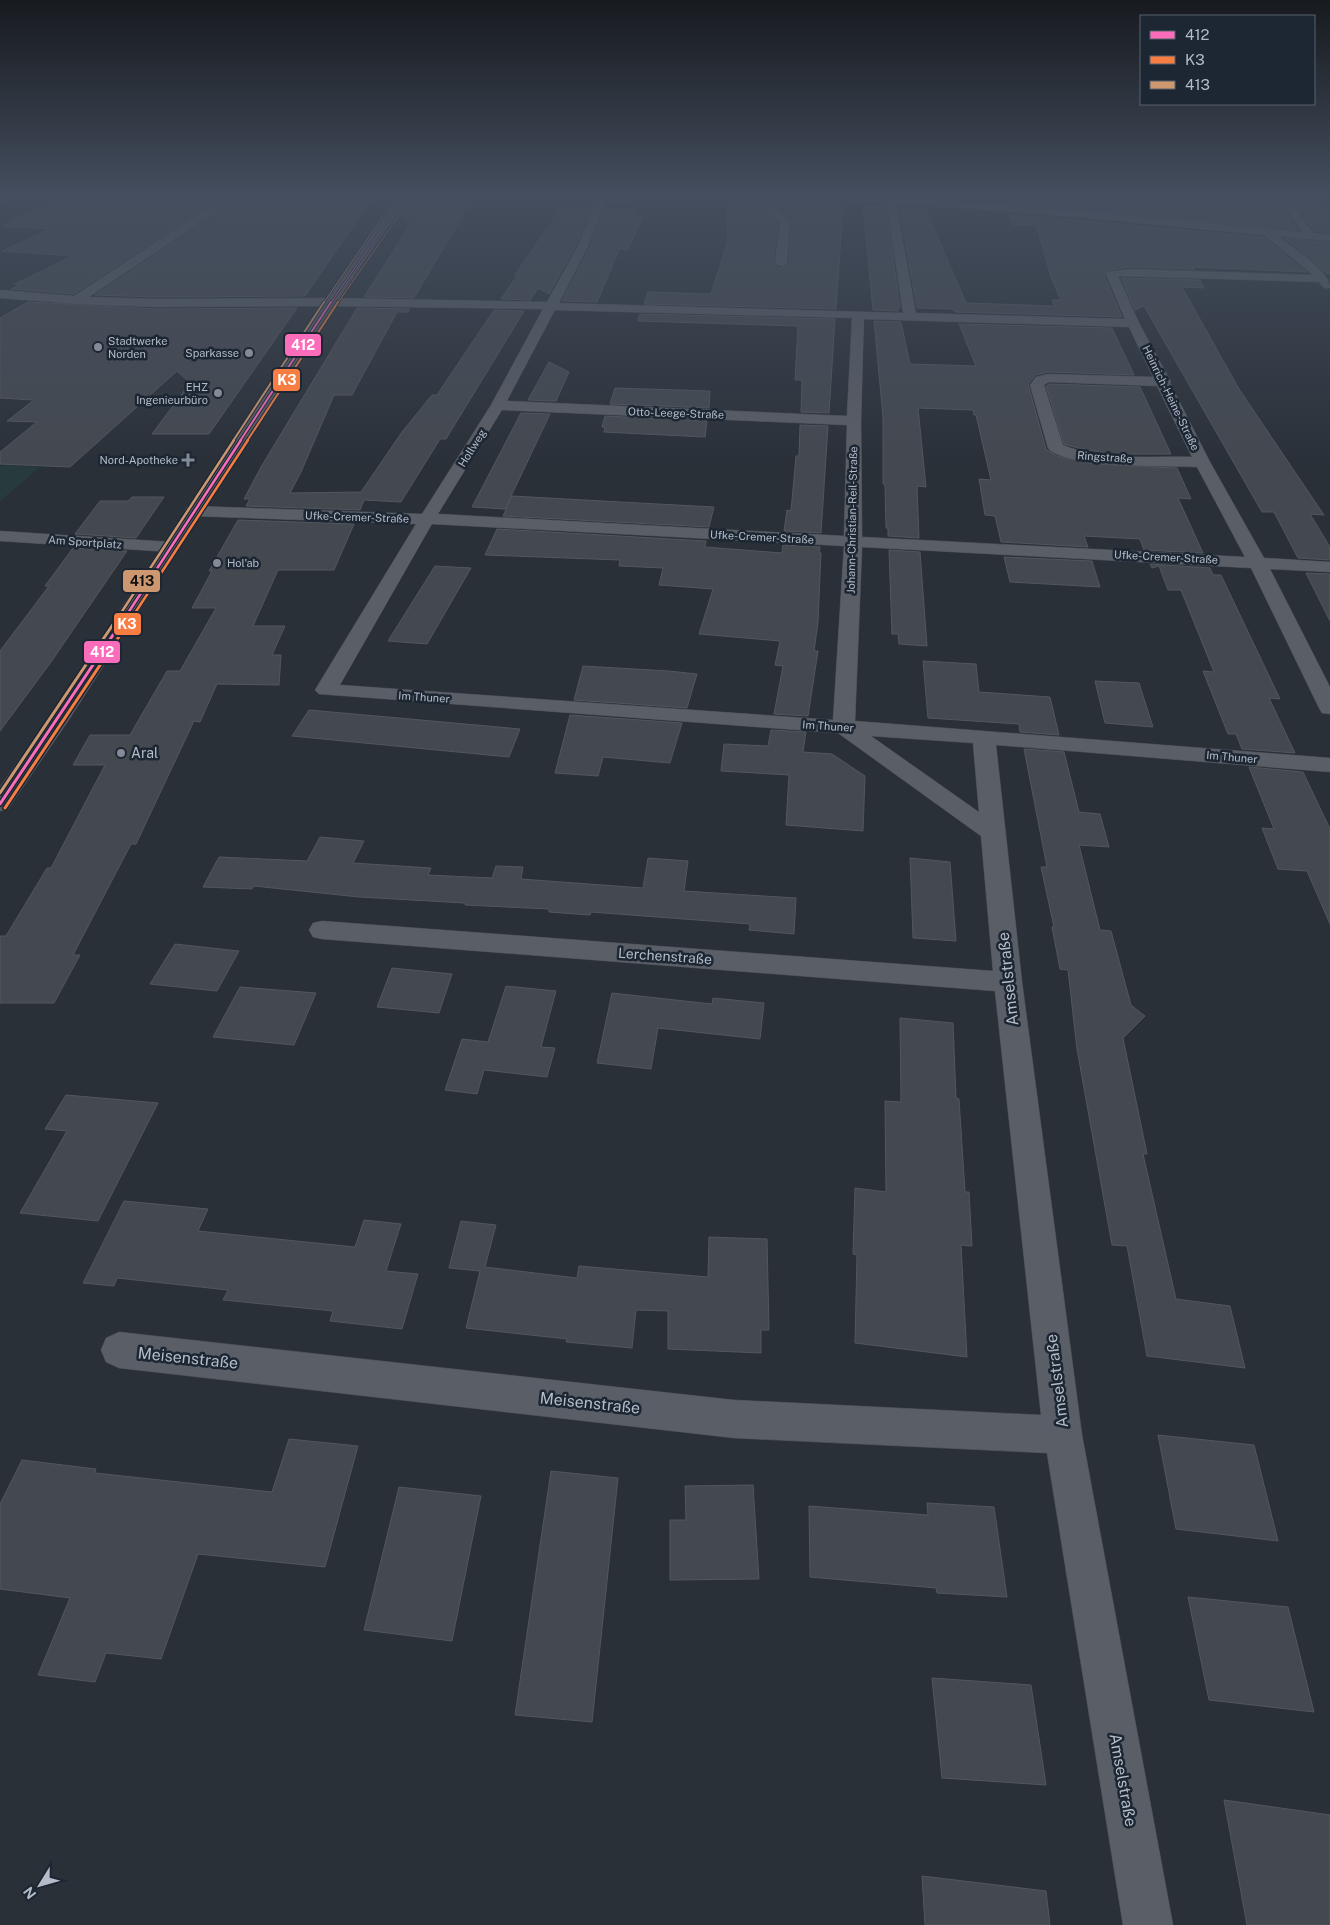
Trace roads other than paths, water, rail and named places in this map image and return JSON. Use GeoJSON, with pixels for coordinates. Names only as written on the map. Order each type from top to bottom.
{"type":"FeatureCollection","features":[{"type":"Feature","properties":{"kind":"main road"},"geometry":{"type":"LineString","coordinates":[[0,804],[343,284]]}},
{"type":"Feature","properties":{"kind":"street"},"geometry":{"type":"LineString","coordinates":[[76,300],[100,284]]}},
{"type":"Feature","properties":{"kind":"street","name":"Hollweg"},"geometry":{"type":"LineString","coordinates":[[326,690],[427,519],[498,405],[563,284]]}},
{"type":"Feature","properties":{"kind":"street"},"geometry":{"type":"LineString","coordinates":[[905,284],[910,316]]}},
{"type":"Feature","properties":{"kind":"street","name":"Heinrich-Heine-Straße"},"geometry":{"type":"LineString","coordinates":[[1115,284],[1202,462],[1257,562],[1330,708]]}},
{"type":"Feature","properties":{"kind":"street"},"geometry":{"type":"LineString","coordinates":[[0,294],[76,300],[156,303],[331,302],[551,306],[1133,322]]}},
{"type":"Feature","properties":{"kind":"street"},"geometry":{"type":"LineString","coordinates":[[8,309],[30,296]]}},
{"type":"Feature","properties":{"kind":"street","name":"Johann-Christian-Reil-Straße"},"geometry":{"type":"LineString","coordinates":[[844,727],[853,542],[854,421],[858,314]]}},
{"type":"Feature","properties":{"kind":"street","name":"Ringstraße"},"geometry":{"type":"LineString","coordinates":[[1164,382],[1048,378],[1041,380],[1038,385],[1056,448],[1060,451],[1082,457],[1202,462]]}},
{"type":"Feature","properties":{"kind":"street","name":"Otto-Leege-Straße"},"geometry":{"type":"LineString","coordinates":[[498,405],[854,421]]}},
{"type":"Feature","properties":{"kind":"street","name":"Ufke-Cremer-Straße"},"geometry":{"type":"LineString","coordinates":[[193,511],[427,519],[1330,566]]}},
{"type":"Feature","properties":{"kind":"street","name":"Am Sportplatz"},"geometry":{"type":"LineString","coordinates":[[0,536],[171,547]]}},
{"type":"Feature","properties":{"kind":"street","name":"Im Thuner"},"geometry":{"type":"LineString","coordinates":[[326,690],[984,737],[1330,765]]}},
{"type":"Feature","properties":{"kind":"street"},"geometry":{"type":"LineString","coordinates":[[844,727],[994,833]]}},
{"type":"Feature","properties":{"kind":"street","name":"Amselstraße"},"geometry":{"type":"LineString","coordinates":[[984,737],[1008,982],[1063,1435],[1148,1925]]}},
{"type":"Feature","properties":{"kind":"street","name":"Lerchenstraße"},"geometry":{"type":"LineString","coordinates":[[322,930],[1008,982]]}},
{"type":"Feature","properties":{"kind":"street","name":"Meisenstraße"},"geometry":{"type":"LineString","coordinates":[[119,1350],[734,1419],[1063,1435]]}},
{"type":"Feature","properties":{"kind":"place","name":"Stadtwerke Norden"},"geometry":{"type":"Point","coordinates":[98,347]}},
{"type":"Feature","properties":{"kind":"place","name":"Sparkasse"},"geometry":{"type":"Point","coordinates":[249,353]}},
{"type":"Feature","properties":{"kind":"place","name":"EHZ Ingenieurbüro"},"geometry":{"type":"Point","coordinates":[218,393]}},
{"type":"Feature","properties":{"kind":"place","name":"Nord-Apotheke"},"geometry":{"type":"Point","coordinates":[188,460]}},
{"type":"Feature","properties":{"kind":"place","name":"Hol'ab"},"geometry":{"type":"Point","coordinates":[217,563]}},
{"type":"Feature","properties":{"kind":"place","name":"Aral"},"geometry":{"type":"Point","coordinates":[121,753]}}]}
